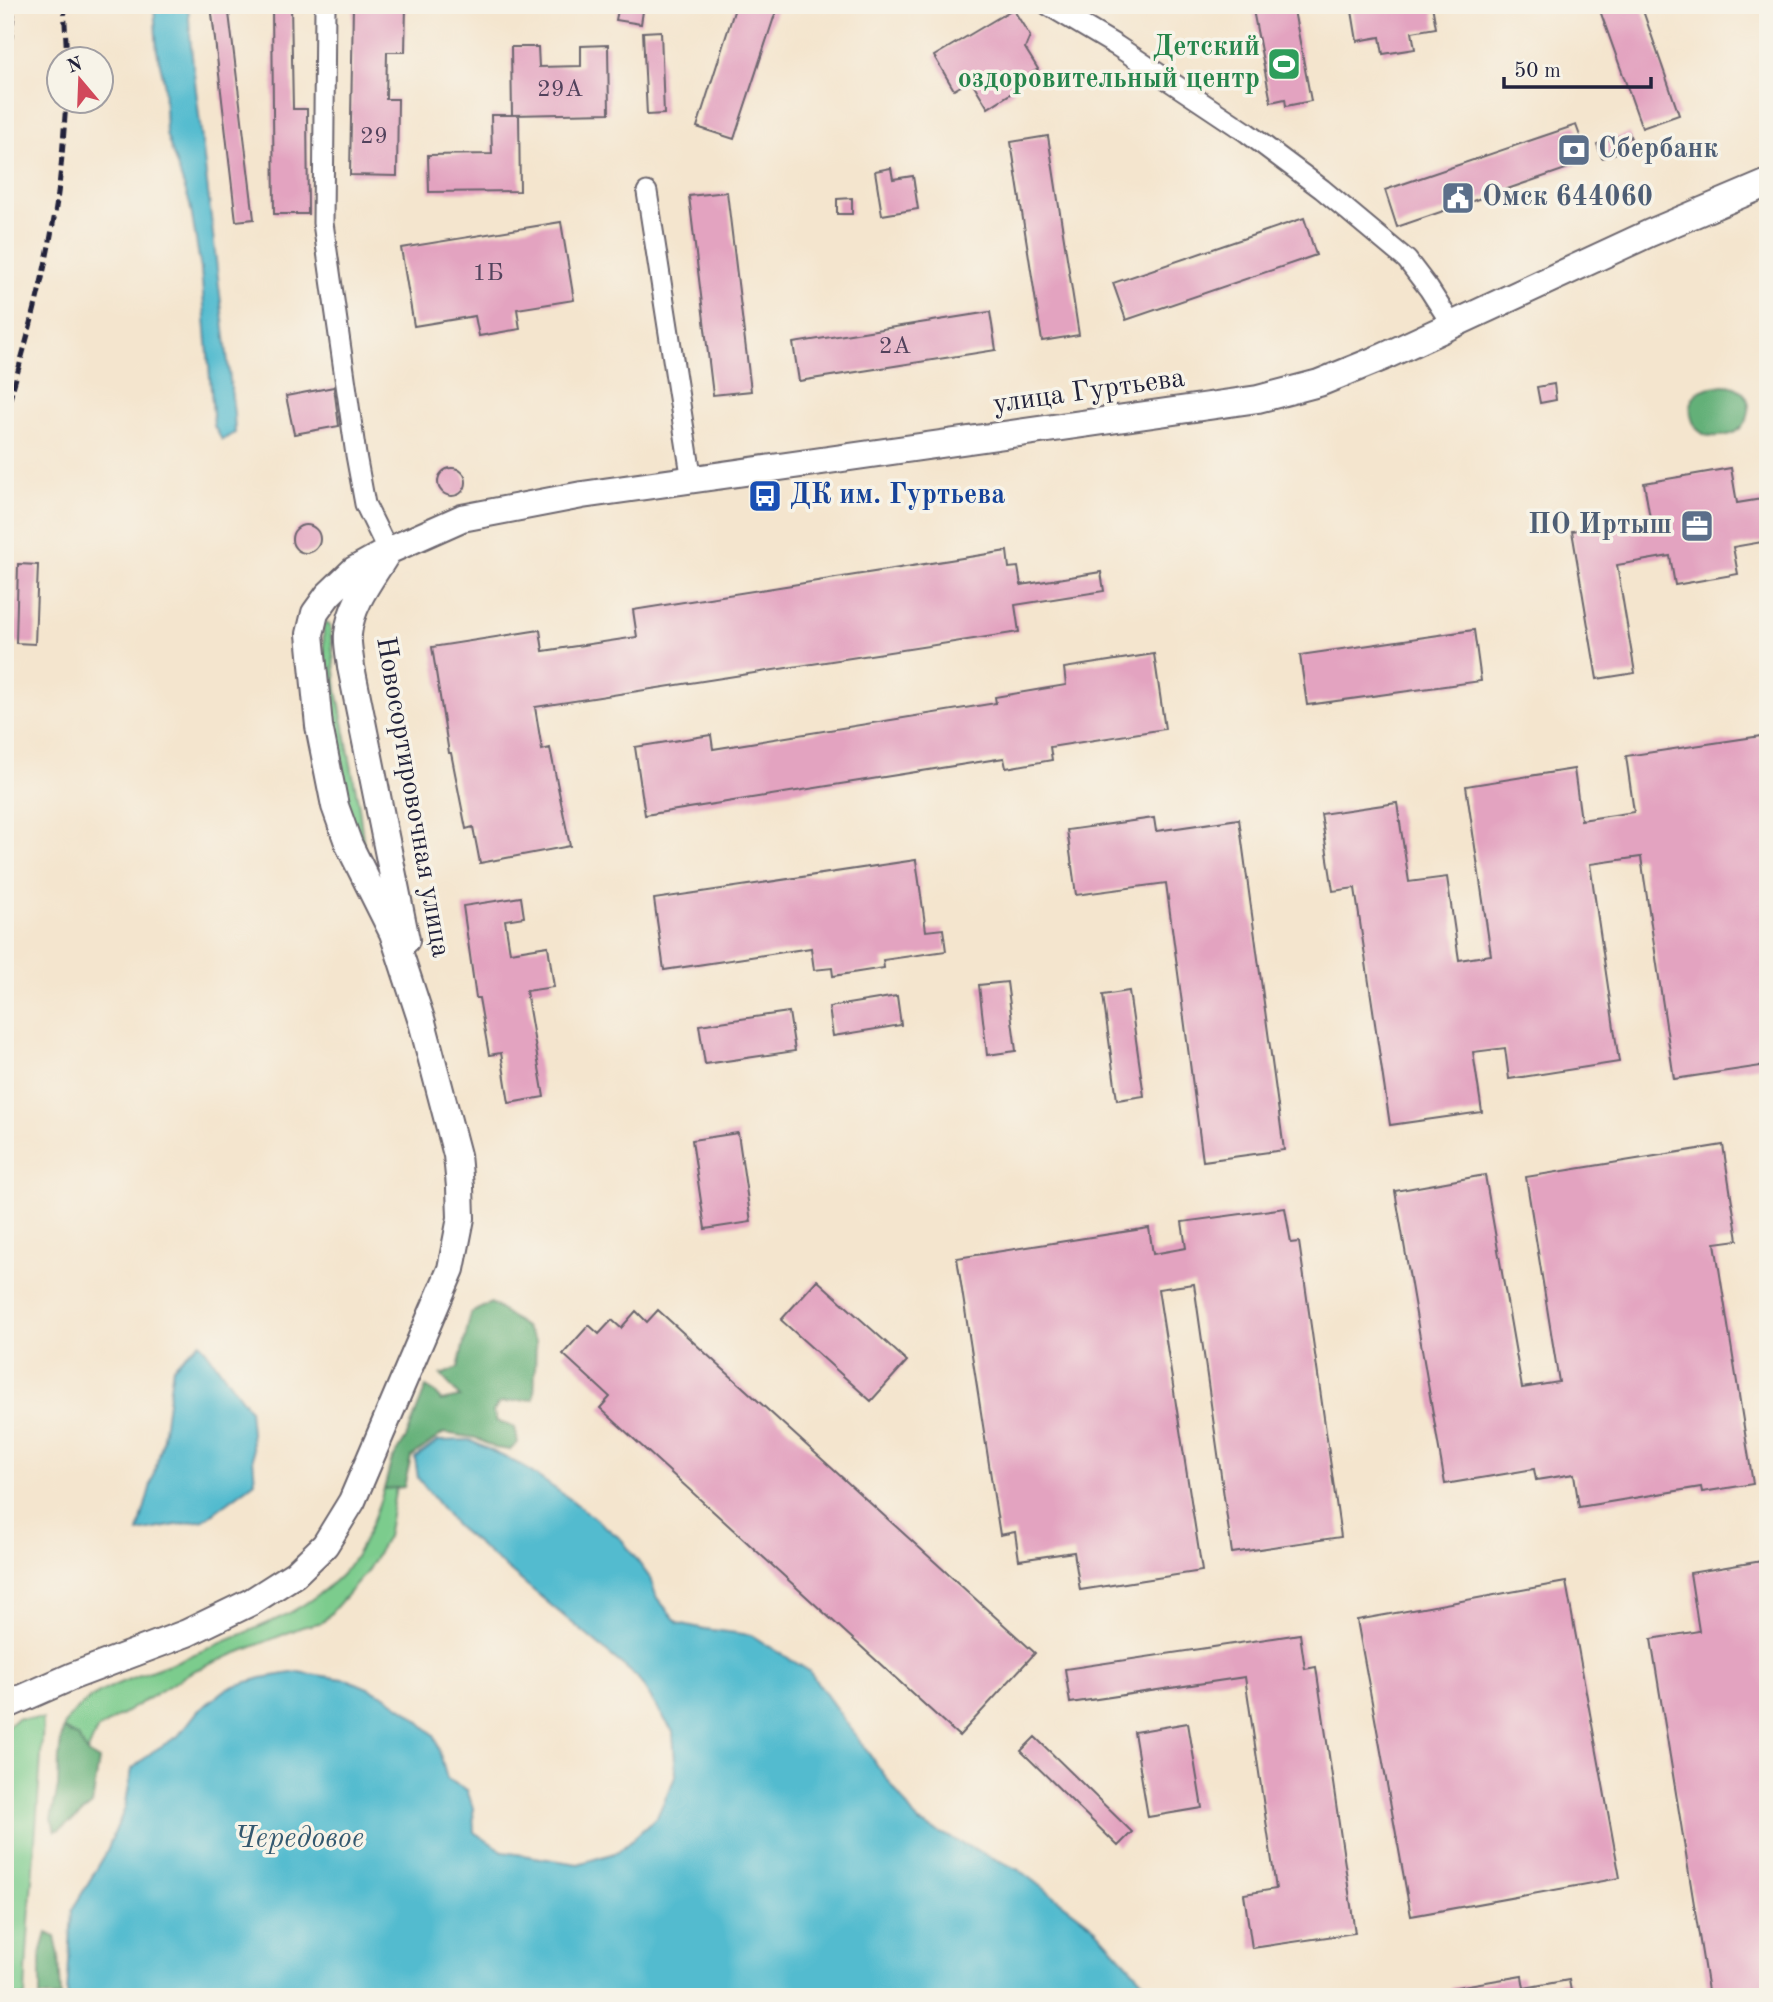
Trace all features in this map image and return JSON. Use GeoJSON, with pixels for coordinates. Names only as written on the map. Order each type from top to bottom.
{"type":"FeatureCollection","features":[{"type":"Feature","properties":{"kind":"main road","name":"улица Гуртьева"},"geometry":{"type":"LineString","coordinates":[[388,551],[462,517],[582,495],[1258,399],[1319,383],[1383,357],[1650,233],[1768,183]]}},
{"type":"Feature","properties":{"kind":"main road","name":"Новосортировочная улица"},"geometry":{"type":"LineString","coordinates":[[5,1706],[73,1676],[187,1633],[251,1602],[295,1574],[326,1545],[352,1501],[452,1269],[461,1218],[457,1155],[422,1022],[393,933],[349,845],[335,806],[319,726],[310,634],[315,613],[328,595],[354,570],[388,551]]}},
{"type":"Feature","properties":{"kind":"main road","name":"Новосортировочная улица"},"geometry":{"type":"LineString","coordinates":[[388,551],[358,600],[348,636],[351,667],[422,1022]]}},
{"type":"Feature","properties":{"kind":"street"},"geometry":{"type":"LineString","coordinates":[[325,5],[323,222],[365,504],[388,551]]}},
{"type":"Feature","properties":{"kind":"street"},"geometry":{"type":"LineString","coordinates":[[1048,5],[1246,132],[1322,189],[1407,260],[1452,325]]}},
{"type":"Feature","properties":{"kind":"street"},"geometry":{"type":"LineString","coordinates":[[647,192],[692,481]]}},
{"type":"Feature","properties":{"kind":"green space"},"geometry":{"type":"Polygon","coordinates":[[[1723,385],[1735,387],[1743,393],[1748,402],[1746,422],[1727,435],[1704,434],[1692,419],[1693,399],[1703,390],[1723,385]]]}},
{"type":"Feature","properties":{"kind":"green space"},"geometry":{"type":"Polygon","coordinates":[[[326,622],[330,626],[337,690],[364,848],[342,810],[326,687],[323,626],[326,622]]]}},
{"type":"Feature","properties":{"kind":"green space"},"geometry":{"type":"Polygon","coordinates":[[[491,1303],[525,1327],[536,1342],[534,1399],[499,1403],[493,1412],[497,1421],[515,1428],[518,1443],[510,1450],[495,1448],[476,1438],[444,1433],[411,1457],[404,1487],[384,1489],[391,1462],[406,1438],[426,1387],[436,1393],[441,1401],[460,1397],[441,1375],[458,1368],[471,1313],[491,1303]]]}},
{"type":"Feature","properties":{"kind":"green space"},"geometry":{"type":"Polygon","coordinates":[[[396,1487],[387,1537],[366,1573],[323,1622],[302,1627],[193,1671],[97,1730],[87,1753],[78,1737],[63,1729],[71,1716],[97,1694],[275,1620],[318,1595],[341,1575],[355,1557],[372,1523],[384,1489],[396,1487]]]}},
{"type":"Feature","properties":{"kind":"green space"},"geometry":{"type":"Polygon","coordinates":[[[17,1718],[43,1719],[25,1997],[5,1997],[5,1729],[17,1718]]]}},
{"type":"Feature","properties":{"kind":"green space"},"geometry":{"type":"Polygon","coordinates":[[[63,1729],[78,1737],[87,1753],[99,1760],[92,1805],[56,1831],[51,1819],[58,1787],[63,1729]]]}},
{"type":"Feature","properties":{"kind":"green space"},"geometry":{"type":"Polygon","coordinates":[[[47,1933],[55,1937],[59,1955],[61,1997],[40,1997],[40,1957],[47,1933]]]}},
{"type":"Feature","properties":{"kind":"water"},"geometry":{"type":"Polygon","coordinates":[[[154,5],[188,5],[234,414],[235,433],[222,440],[214,426],[201,270],[190,204],[166,134],[164,81],[157,51],[154,5]]]}},
{"type":"Feature","properties":{"kind":"water"},"geometry":{"type":"Polygon","coordinates":[[[200,1342],[249,1409],[255,1482],[204,1520],[138,1532],[162,1444],[173,1367],[200,1342]]]}},
{"type":"Feature","properties":{"kind":"water","name":"Чередовое"},"geometry":{"type":"Polygon","coordinates":[[[469,1440],[521,1465],[622,1540],[650,1578],[657,1598],[678,1623],[751,1635],[809,1671],[919,1823],[1019,1870],[1092,1925],[1160,1997],[67,1997],[72,1910],[105,1855],[125,1808],[132,1769],[152,1752],[178,1736],[198,1711],[228,1688],[261,1678],[298,1672],[349,1680],[382,1694],[410,1713],[435,1736],[447,1779],[467,1790],[473,1808],[474,1832],[504,1852],[578,1864],[618,1852],[657,1817],[676,1775],[673,1732],[637,1677],[456,1526],[418,1478],[415,1458],[438,1441],[469,1440]]]}},
{"type":"Feature","properties":{"kind":"building"},"geometry":{"type":"Polygon","coordinates":[[[211,5],[228,5],[254,219],[236,221],[211,5]]]}},
{"type":"Feature","properties":{"kind":"building"},"geometry":{"type":"Polygon","coordinates":[[[272,5],[291,5],[293,109],[307,109],[308,214],[274,214],[272,5]]]}},
{"type":"Feature","properties":{"kind":"building"},"geometry":{"type":"Polygon","coordinates":[[[353,5],[406,5],[405,52],[387,52],[386,99],[398,99],[397,176],[350,175],[353,5]]]}},
{"type":"Feature","properties":{"kind":"building"},"geometry":{"type":"Polygon","coordinates":[[[619,5],[644,5],[641,24],[616,20],[619,5]]]}},
{"type":"Feature","properties":{"kind":"building"},"geometry":{"type":"Polygon","coordinates":[[[736,5],[778,5],[734,139],[697,127],[736,5]]]}},
{"type":"Feature","properties":{"kind":"building","name":"Детский оздоровительный центр"},"geometry":{"type":"Polygon","coordinates":[[[1252,5],[1293,5],[1311,101],[1286,106],[1285,99],[1271,102],[1252,5]]]}},
{"type":"Feature","properties":{"kind":"building"},"geometry":{"type":"Polygon","coordinates":[[[1351,5],[1432,5],[1436,28],[1412,32],[1415,49],[1383,54],[1380,37],[1357,41],[1351,5]]]}},
{"type":"Feature","properties":{"kind":"building"},"geometry":{"type":"Polygon","coordinates":[[[1598,5],[1641,5],[1679,115],[1642,128],[1598,5]]]}},
{"type":"Feature","properties":{"kind":"building"},"geometry":{"type":"Polygon","coordinates":[[[1013,9],[1030,36],[1025,48],[1038,69],[1016,83],[1013,92],[988,108],[971,80],[954,90],[934,56],[1013,9]]]}},
{"type":"Feature","properties":{"kind":"building"},"geometry":{"type":"Polygon","coordinates":[[[661,31],[664,114],[647,115],[643,32],[661,31]]]}},
{"type":"Feature","properties":{"kind":"building"},"geometry":{"type":"Polygon","coordinates":[[[608,45],[609,113],[512,115],[511,47],[538,47],[539,67],[581,66],[581,46],[608,45]]]}},
{"type":"Feature","properties":{"kind":"building"},"geometry":{"type":"Polygon","coordinates":[[[491,115],[519,115],[520,191],[429,192],[428,155],[492,154],[491,115]]]}},
{"type":"Feature","properties":{"kind":"building"},"geometry":{"type":"Polygon","coordinates":[[[1576,125],[1589,161],[1397,227],[1385,190],[1576,125]]]}},
{"type":"Feature","properties":{"kind":"building"},"geometry":{"type":"Polygon","coordinates":[[[1629,133],[1634,147],[1602,158],[1597,144],[1629,133]]]}},
{"type":"Feature","properties":{"kind":"building"},"geometry":{"type":"Polygon","coordinates":[[[1048,136],[1079,335],[1042,341],[1011,142],[1048,136]]]}},
{"type":"Feature","properties":{"kind":"building"},"geometry":{"type":"Polygon","coordinates":[[[891,168],[893,179],[913,176],[918,209],[882,215],[875,171],[891,168]]]}},
{"type":"Feature","properties":{"kind":"building"},"geometry":{"type":"Polygon","coordinates":[[[727,192],[751,391],[713,395],[689,196],[727,192]]]}},
{"type":"Feature","properties":{"kind":"building"},"geometry":{"type":"Polygon","coordinates":[[[852,198],[852,214],[837,214],[837,199],[852,198]]]}},
{"type":"Feature","properties":{"kind":"building"},"geometry":{"type":"Polygon","coordinates":[[[1304,218],[1316,255],[1126,320],[1113,283],[1304,218]]]}},
{"type":"Feature","properties":{"kind":"building"},"geometry":{"type":"Polygon","coordinates":[[[561,222],[574,300],[517,309],[520,329],[479,336],[475,316],[414,326],[401,248],[561,222]]]}},
{"type":"Feature","properties":{"kind":"building"},"geometry":{"type":"Polygon","coordinates":[[[990,312],[996,350],[799,381],[793,343],[990,312]]]}},
{"type":"Feature","properties":{"kind":"building"},"geometry":{"type":"Polygon","coordinates":[[[1554,384],[1556,400],[1540,403],[1537,387],[1554,384]]]}},
{"type":"Feature","properties":{"kind":"building"},"geometry":{"type":"Polygon","coordinates":[[[334,387],[339,426],[294,434],[286,396],[334,387]]]}},
{"type":"Feature","properties":{"kind":"building"},"geometry":{"type":"Polygon","coordinates":[[[452,468],[462,472],[466,482],[462,492],[452,496],[442,492],[438,482],[442,472],[452,468]]]}},
{"type":"Feature","properties":{"kind":"building"},"geometry":{"type":"Polygon","coordinates":[[[1731,468],[1737,503],[1768,498],[1768,541],[1733,547],[1738,574],[1675,585],[1670,556],[1617,565],[1635,673],[1597,679],[1572,531],[1650,518],[1644,483],[1731,468]]]}},
{"type":"Feature","properties":{"kind":"building"},"geometry":{"type":"Polygon","coordinates":[[[306,525],[316,529],[320,539],[316,549],[306,553],[296,549],[292,539],[296,529],[306,525]]]}},
{"type":"Feature","properties":{"kind":"building"},"geometry":{"type":"Polygon","coordinates":[[[1007,551],[1009,568],[1018,567],[1021,585],[1101,572],[1104,591],[1015,605],[1019,632],[535,707],[542,750],[550,748],[570,846],[480,863],[473,827],[466,829],[449,753],[432,647],[540,630],[543,651],[637,637],[633,610],[1007,551]]]}},
{"type":"Feature","properties":{"kind":"building"},"geometry":{"type":"Polygon","coordinates":[[[18,564],[38,565],[35,644],[16,643],[18,564]]]}},
{"type":"Feature","properties":{"kind":"building"},"geometry":{"type":"Polygon","coordinates":[[[1474,630],[1481,681],[1307,705],[1300,655],[1474,630]]]}},
{"type":"Feature","properties":{"kind":"building"},"geometry":{"type":"Polygon","coordinates":[[[1154,654],[1165,729],[1050,747],[1052,760],[1006,768],[1004,758],[645,815],[635,747],[711,735],[713,749],[996,703],[995,697],[1066,685],[1064,668],[1154,654]]]}},
{"type":"Feature","properties":{"kind":"building"},"geometry":{"type":"Polygon","coordinates":[[[1768,735],[1768,1065],[1674,1079],[1641,857],[1590,864],[1619,1062],[1509,1079],[1505,1048],[1473,1052],[1482,1112],[1390,1125],[1355,888],[1333,891],[1321,814],[1397,803],[1409,882],[1447,877],[1459,960],[1491,955],[1466,786],[1574,769],[1581,820],[1634,812],[1626,756],[1768,735]]]}},
{"type":"Feature","properties":{"kind":"building"},"geometry":{"type":"Polygon","coordinates":[[[1154,818],[1156,831],[1239,819],[1284,1150],[1203,1161],[1166,883],[1076,895],[1067,830],[1154,818]]]}},
{"type":"Feature","properties":{"kind":"building"},"geometry":{"type":"Polygon","coordinates":[[[916,860],[926,931],[943,929],[946,951],[883,960],[884,968],[833,976],[832,968],[814,970],[811,948],[664,970],[654,899],[916,860]]]}},
{"type":"Feature","properties":{"kind":"building"},"geometry":{"type":"Polygon","coordinates":[[[521,897],[524,917],[505,920],[510,952],[548,946],[554,987],[526,991],[544,1097],[509,1103],[501,1053],[489,1055],[479,998],[476,998],[463,906],[521,897]]]}},
{"type":"Feature","properties":{"kind":"building"},"geometry":{"type":"Polygon","coordinates":[[[1007,982],[1016,1051],[987,1055],[979,985],[1007,982]]]}},
{"type":"Feature","properties":{"kind":"building"},"geometry":{"type":"Polygon","coordinates":[[[1129,991],[1144,1096],[1117,1100],[1103,995],[1129,991]]]}},
{"type":"Feature","properties":{"kind":"building"},"geometry":{"type":"Polygon","coordinates":[[[897,996],[901,1025],[833,1036],[829,1007],[897,996]]]}},
{"type":"Feature","properties":{"kind":"building"},"geometry":{"type":"Polygon","coordinates":[[[789,1012],[795,1051],[705,1064],[699,1025],[789,1012]]]}},
{"type":"Feature","properties":{"kind":"building"},"geometry":{"type":"Polygon","coordinates":[[[738,1133],[751,1222],[705,1229],[692,1140],[738,1133]]]}},
{"type":"Feature","properties":{"kind":"building"},"geometry":{"type":"Polygon","coordinates":[[[1723,1145],[1738,1240],[1715,1243],[1753,1484],[1702,1492],[1701,1487],[1579,1507],[1574,1474],[1536,1480],[1534,1469],[1445,1484],[1395,1191],[1485,1175],[1522,1388],[1559,1382],[1526,1177],[1723,1145]]]}},
{"type":"Feature","properties":{"kind":"building"},"geometry":{"type":"Polygon","coordinates":[[[1285,1208],[1291,1243],[1299,1242],[1341,1537],[1232,1553],[1194,1284],[1158,1289],[1202,1571],[1080,1590],[1074,1552],[1019,1560],[1015,1532],[1000,1535],[957,1258],[1149,1228],[1153,1254],[1186,1248],[1182,1222],[1285,1208]]]}},
{"type":"Feature","properties":{"kind":"building"},"geometry":{"type":"Polygon","coordinates":[[[817,1280],[907,1361],[871,1401],[781,1320],[817,1280]]]}},
{"type":"Feature","properties":{"kind":"building"},"geometry":{"type":"Polygon","coordinates":[[[658,1310],[1035,1653],[959,1736],[600,1408],[610,1397],[563,1354],[589,1325],[599,1334],[612,1320],[621,1328],[636,1311],[647,1322],[658,1310]]]}},
{"type":"Feature","properties":{"kind":"building"},"geometry":{"type":"Polygon","coordinates":[[[1768,1560],[1768,1997],[1709,1997],[1651,1639],[1699,1631],[1690,1573],[1768,1560]]]}},
{"type":"Feature","properties":{"kind":"building"},"geometry":{"type":"Polygon","coordinates":[[[1566,1582],[1620,1878],[1411,1916],[1357,1620],[1566,1582]]]}},
{"type":"Feature","properties":{"kind":"building"},"geometry":{"type":"Polygon","coordinates":[[[1300,1634],[1305,1669],[1316,1667],[1355,1933],[1252,1948],[1244,1894],[1276,1889],[1245,1677],[1070,1703],[1065,1669],[1300,1634]]]}},
{"type":"Feature","properties":{"kind":"building"},"geometry":{"type":"Polygon","coordinates":[[[1188,1723],[1202,1808],[1148,1817],[1134,1732],[1188,1723]]]}},
{"type":"Feature","properties":{"kind":"building"},"geometry":{"type":"Polygon","coordinates":[[[1035,1737],[1132,1832],[1118,1846],[1021,1751],[1035,1737]]]}},
{"type":"Feature","properties":{"kind":"building"},"geometry":{"type":"Polygon","coordinates":[[[1522,1976],[1524,1988],[1569,1980],[1572,1997],[1451,1997],[1450,1988],[1522,1976]]]}},
{"type":"Feature","properties":{"kind":"railway"},"geometry":{"type":"LineString","coordinates":[[5,98],[14,5]]}},
{"type":"Feature","properties":{"kind":"railway"},"geometry":{"type":"LineString","coordinates":[[64,5],[66,46]]}},
{"type":"Feature","properties":{"kind":"railway"},"geometry":{"type":"LineString","coordinates":[[1759,5],[1768,20]]}},
{"type":"Feature","properties":{"kind":"railway"},"geometry":{"type":"LineString","coordinates":[[5,416],[49,248],[60,178],[65,116]]}},
{"type":"Feature","properties":{"kind":"place","name":"Детский оздоровительный центр"},"geometry":{"type":"Point","coordinates":[1284,64]}},
{"type":"Feature","properties":{"kind":"place","name":"Сбербанк"},"geometry":{"type":"Point","coordinates":[1574,150]}},
{"type":"Feature","properties":{"kind":"place","name":"Омск 644060"},"geometry":{"type":"Point","coordinates":[1458,198]}},
{"type":"Feature","properties":{"kind":"place","name":"ДК им. Гуртьева"},"geometry":{"type":"Point","coordinates":[765,496]}},
{"type":"Feature","properties":{"kind":"place","name":"ПО Иртыш"},"geometry":{"type":"Point","coordinates":[1697,526]}}]}
